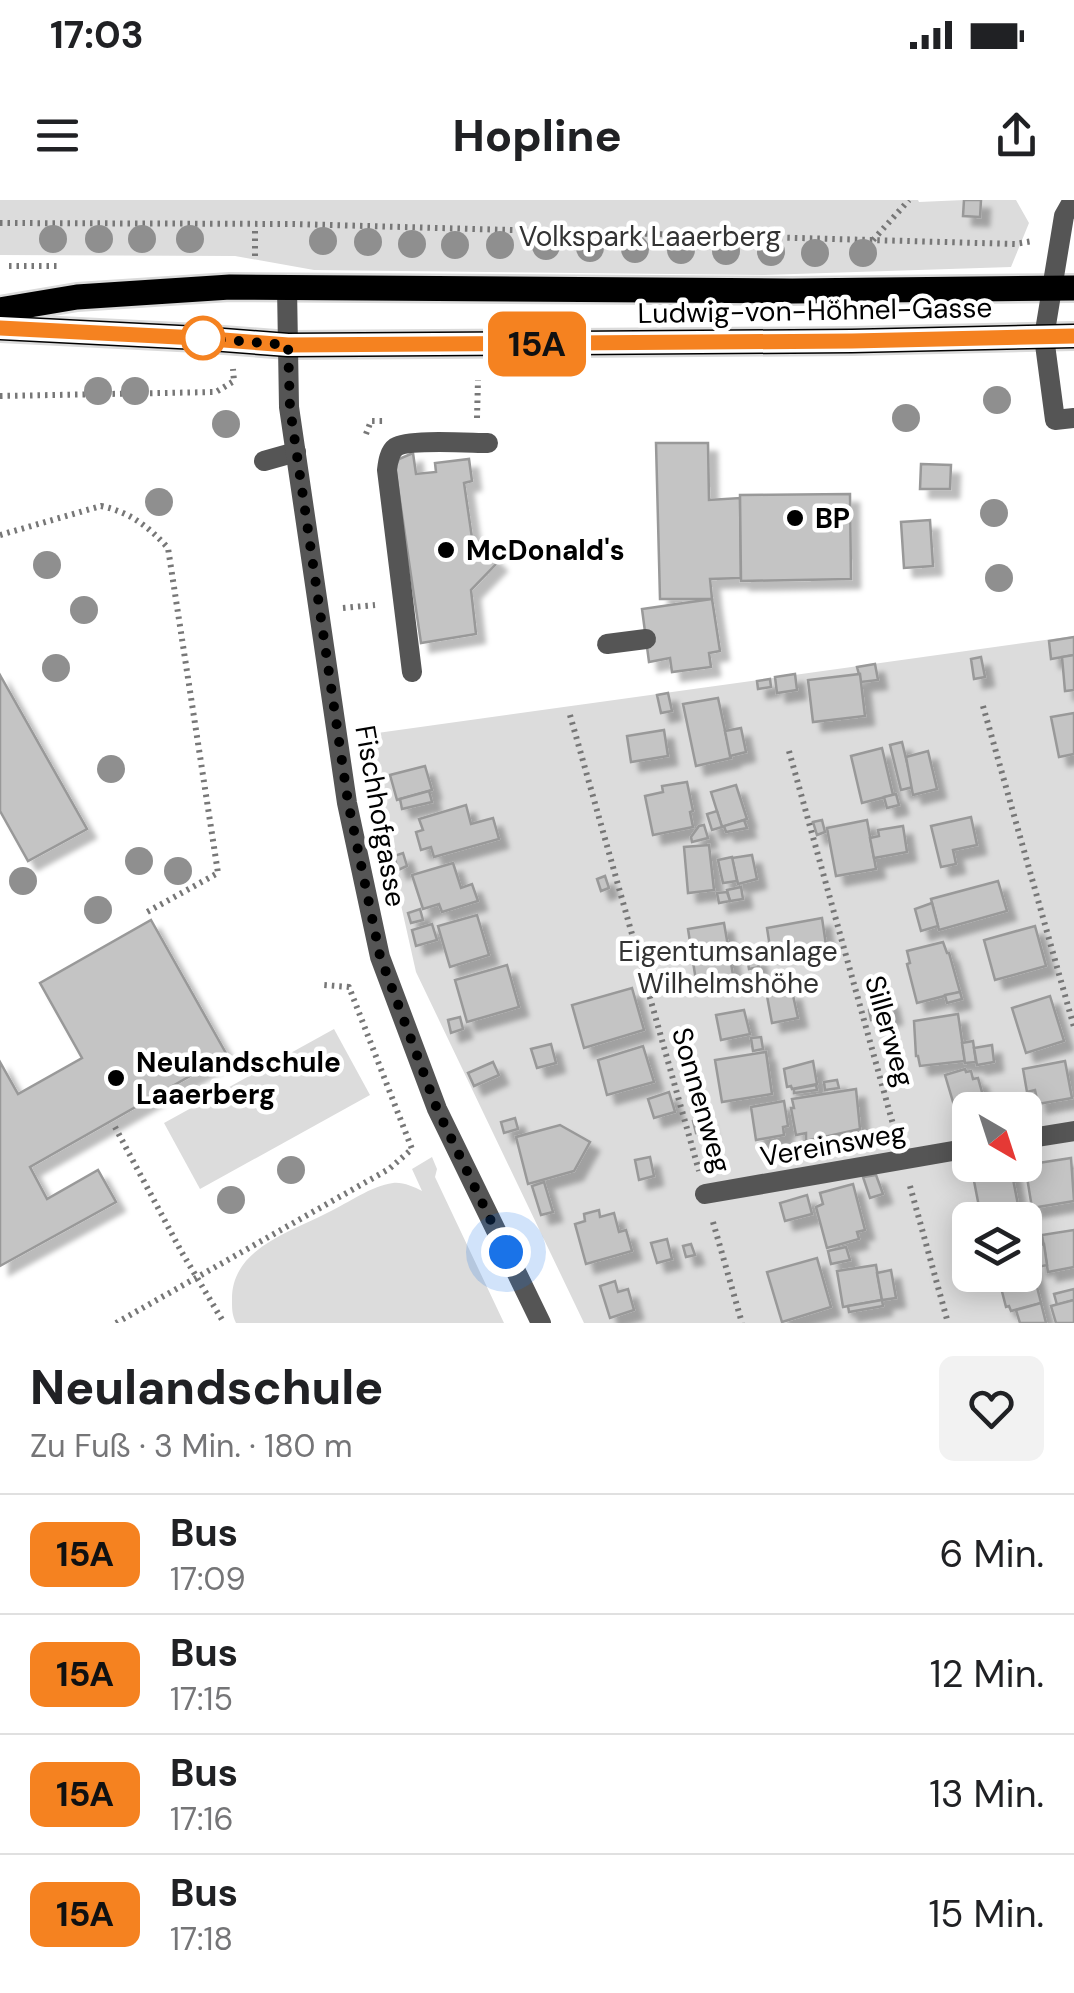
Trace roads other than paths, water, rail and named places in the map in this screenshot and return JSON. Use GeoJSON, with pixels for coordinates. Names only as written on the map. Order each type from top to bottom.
{"type":"FeatureCollection","features":[{"type":"Feature","properties":{"kind":"main road","name":"Ludwig-von-Höhnel-Gasse"},"geometry":{"type":"LineString","coordinates":[[0,310],[77,298],[230,287],[754,291],[1063,288]]}},
{"type":"Feature","properties":{"kind":"main road","name":"Ludwig-von-Höhnel-Gasse"},"geometry":{"type":"LineString","coordinates":[[0,328],[288,345],[1074,336]]}},
{"type":"Feature","properties":{"kind":"street"},"geometry":{"type":"LineString","coordinates":[[1073,200],[1064,216],[1063,288],[1044,337],[1055,420],[1074,418]]}},
{"type":"Feature","properties":{"kind":"street","name":"Fischhofgasse"},"geometry":{"type":"LineString","coordinates":[[287,288],[288,396],[348,802],[380,956],[437,1109],[540,1323]]}},
{"type":"Feature","properties":{"kind":"street"},"geometry":{"type":"LineString","coordinates":[[412,672],[388,457],[396,447],[409,443],[488,443]]}},
{"type":"Feature","properties":{"kind":"street"},"geometry":{"type":"LineString","coordinates":[[264,461],[296,452]]}},
{"type":"Feature","properties":{"kind":"street"},"geometry":{"type":"LineString","coordinates":[[607,644],[646,638]]}},
{"type":"Feature","properties":{"kind":"street"},"geometry":{"type":"LineString","coordinates":[[1042,1136],[1074,1131]]}},
{"type":"Feature","properties":{"kind":"street","name":"Vereinsweg"},"geometry":{"type":"LineString","coordinates":[[705,1194],[952,1151]]}},
{"type":"Feature","properties":{"kind":"place","name":"BP"},"geometry":{"type":"Point","coordinates":[795,518]}},
{"type":"Feature","properties":{"kind":"place","name":"McDonald's"},"geometry":{"type":"Point","coordinates":[446,550]}},
{"type":"Feature","properties":{"kind":"place","name":"Neulandschule Laaerberg"},"geometry":{"type":"Point","coordinates":[116,1078]}},
{"type":"Feature","properties":{"kind":"park label","name":"Volkspark Laaerberg"},"geometry":{"type":"Point","coordinates":[650,236]}},
{"type":"Feature","properties":{"kind":"park label","name":"Eigentumsanlage Wilhelmshöhe"},"geometry":{"type":"Point","coordinates":[728,967]}}]}
